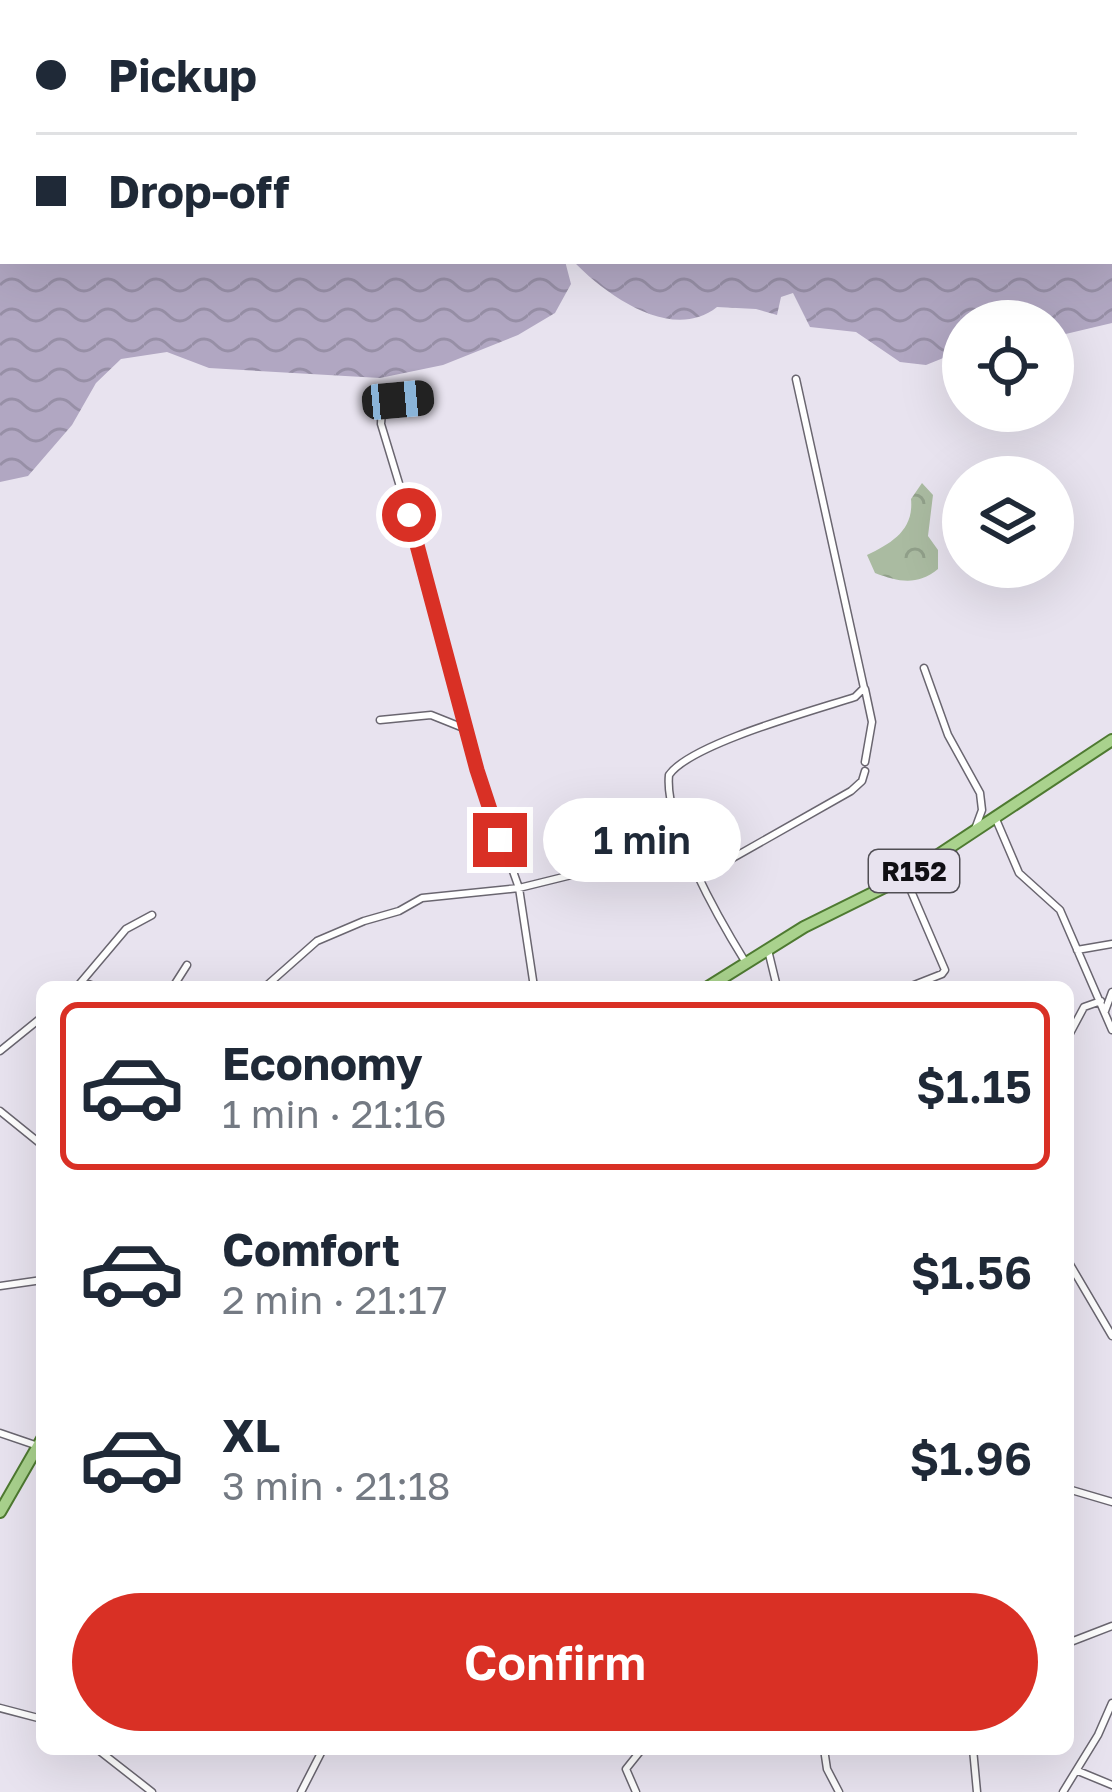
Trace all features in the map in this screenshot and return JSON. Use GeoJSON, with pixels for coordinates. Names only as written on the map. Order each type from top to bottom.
{"type":"FeatureCollection","features":[{"type":"Feature","properties":{"kind":"main road","name":"R152"},"geometry":{"type":"LineString","coordinates":[[718,981],[828,914],[905,877],[1112,740]]}},
{"type":"Feature","properties":{"kind":"main road"},"geometry":{"type":"LineString","coordinates":[[0,1512],[36,1454]]}},
{"type":"Feature","properties":{"kind":"street"},"geometry":{"type":"LineString","coordinates":[[700,876],[851,791],[862,781],[865,766],[872,722],[796,379]]}},
{"type":"Feature","properties":{"kind":"street"},"geometry":{"type":"LineString","coordinates":[[423,398],[386,405],[381,424],[490,810],[519,888],[533,981]]}},
{"type":"Feature","properties":{"kind":"street"},"geometry":{"type":"LineString","coordinates":[[924,668],[948,735],[980,793],[982,810],[973,832]]}},
{"type":"Feature","properties":{"kind":"street"},"geometry":{"type":"LineString","coordinates":[[746,963],[685,847],[669,776],[678,764],[704,749],[856,698],[864,688]]}},
{"type":"Feature","properties":{"kind":"street"},"geometry":{"type":"LineString","coordinates":[[380,720],[431,715],[466,729]]}},
{"type":"Feature","properties":{"kind":"street"},"geometry":{"type":"LineString","coordinates":[[995,817],[1019,873],[1060,910],[1112,1030]]}},
{"type":"Feature","properties":{"kind":"street"},"geometry":{"type":"LineString","coordinates":[[272,981],[317,941],[430,896],[519,888],[685,847]]}},
{"type":"Feature","properties":{"kind":"street"},"geometry":{"type":"LineString","coordinates":[[905,877],[945,970],[922,981]]}},
{"type":"Feature","properties":{"kind":"street"},"geometry":{"type":"LineString","coordinates":[[83,981],[126,928],[152,914]]}},
{"type":"Feature","properties":{"kind":"street"},"geometry":{"type":"LineString","coordinates":[[1077,950],[1112,944]]}},
{"type":"Feature","properties":{"kind":"street"},"geometry":{"type":"LineString","coordinates":[[768,950],[776,981]]}},
{"type":"Feature","properties":{"kind":"street"},"geometry":{"type":"LineString","coordinates":[[177,981],[188,965]]}},
{"type":"Feature","properties":{"kind":"street"},"geometry":{"type":"LineString","coordinates":[[1104,1012],[1112,992]]}},
{"type":"Feature","properties":{"kind":"street"},"geometry":{"type":"LineString","coordinates":[[1074,1026],[1084,1007],[1101,1001]]}},
{"type":"Feature","properties":{"kind":"street"},"geometry":{"type":"LineString","coordinates":[[0,1052],[36,1021]]}},
{"type":"Feature","properties":{"kind":"street"},"geometry":{"type":"LineString","coordinates":[[0,1111],[36,1140]]}},
{"type":"Feature","properties":{"kind":"street"},"geometry":{"type":"LineString","coordinates":[[1074,1271],[1112,1336]]}},
{"type":"Feature","properties":{"kind":"street"},"geometry":{"type":"LineString","coordinates":[[0,1286],[36,1281]]}},
{"type":"Feature","properties":{"kind":"street"},"geometry":{"type":"LineString","coordinates":[[0,1432],[36,1444]]}},
{"type":"Feature","properties":{"kind":"street"},"geometry":{"type":"LineString","coordinates":[[1074,1491],[1112,1502]]}},
{"type":"Feature","properties":{"kind":"street"},"geometry":{"type":"LineString","coordinates":[[1074,1641],[1112,1626]]}},
{"type":"Feature","properties":{"kind":"street"},"geometry":{"type":"LineString","coordinates":[[1063,1792],[1112,1702]]}},
{"type":"Feature","properties":{"kind":"street"},"geometry":{"type":"LineString","coordinates":[[0,1708],[36,1717]]}},
{"type":"Feature","properties":{"kind":"street"},"geometry":{"type":"LineString","coordinates":[[105,1755],[152,1792]]}},
{"type":"Feature","properties":{"kind":"street"},"geometry":{"type":"LineString","coordinates":[[301,1792],[320,1755]]}},
{"type":"Feature","properties":{"kind":"street"},"geometry":{"type":"LineString","coordinates":[[636,1792],[626,1769],[640,1755]]}},
{"type":"Feature","properties":{"kind":"street"},"geometry":{"type":"LineString","coordinates":[[825,1755],[839,1792]]}},
{"type":"Feature","properties":{"kind":"street"},"geometry":{"type":"LineString","coordinates":[[973,1755],[976,1792]]}},
{"type":"Feature","properties":{"kind":"street"},"geometry":{"type":"LineString","coordinates":[[1078,1771],[1112,1785]]}},
{"type":"Feature","properties":{"kind":"green space"},"geometry":{"type":"Polygon","coordinates":[[[922,483],[933,495],[928,536],[938,550],[938,569],[908,581],[875,573],[867,555],[905,527],[911,499],[922,483]]]}},
{"type":"Feature","properties":{"kind":"water"},"geometry":{"type":"Polygon","coordinates":[[[0,264],[566,264],[571,284],[555,313],[518,335],[443,365],[380,378],[209,368],[167,352],[121,359],[96,383],[72,425],[28,476],[0,482],[0,264]]]}},
{"type":"Feature","properties":{"kind":"water"},"geometry":{"type":"Polygon","coordinates":[[[576,264],[1112,264],[1112,323],[1074,332],[1074,300],[942,300],[942,359],[926,365],[900,362],[856,332],[810,327],[793,293],[781,297],[777,315],[717,307],[699,317],[660,317],[621,300],[576,264]]]}},
{"type":"Feature","properties":{"kind":"route"},"geometry":{"type":"LineString","coordinates":[[409,515],[500,840]]}}]}
